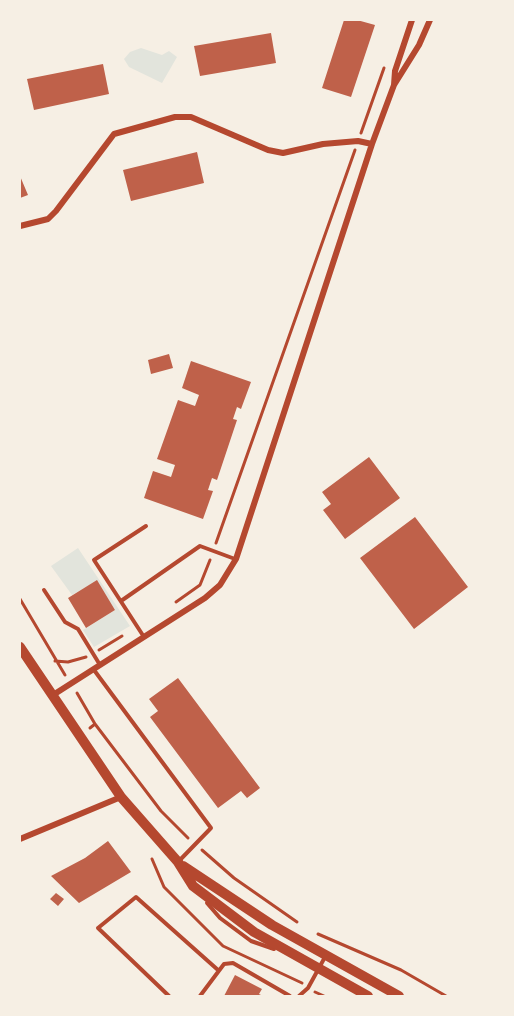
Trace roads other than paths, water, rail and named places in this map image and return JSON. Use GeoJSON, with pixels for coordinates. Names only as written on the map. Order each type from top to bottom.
{"type":"FeatureCollection","features":[{"type":"Feature","properties":{"kind":"street"},"geometry":{"type":"LineString","coordinates":[[394,85],[395,71],[412,20]]}},
{"type":"Feature","properties":{"kind":"street"},"geometry":{"type":"LineString","coordinates":[[53,695],[205,598],[220,585],[236,559],[372,144],[394,85],[413,55],[430,20]]}},
{"type":"Feature","properties":{"kind":"street"},"geometry":{"type":"LineString","coordinates":[[20,226],[48,219],[114,134],[175,117],[192,117],[268,150],[283,153],[323,144],[358,141],[372,144]]}},
{"type":"Feature","properties":{"kind":"street"},"geometry":{"type":"LineString","coordinates":[[20,647],[122,797],[178,862],[194,886],[229,914],[291,955],[368,996]]}},
{"type":"Feature","properties":{"kind":"street"},"geometry":{"type":"LineString","coordinates":[[20,839],[122,797]]}},
{"type":"Feature","properties":{"kind":"street"},"geometry":{"type":"LineString","coordinates":[[178,862],[325,957],[399,996]]}},
{"type":"Feature","properties":{"kind":"lane"},"geometry":{"type":"LineString","coordinates":[[145,637],[94,560],[146,526]]}},
{"type":"Feature","properties":{"kind":"lane"},"geometry":{"type":"LineString","coordinates":[[121,601],[200,546],[236,559]]}},
{"type":"Feature","properties":{"kind":"lane"},"geometry":{"type":"LineString","coordinates":[[44,590],[65,622],[78,629],[100,666]]}},
{"type":"Feature","properties":{"kind":"lane"},"geometry":{"type":"LineString","coordinates":[[93,670],[211,828],[178,862]]}},
{"type":"Feature","properties":{"kind":"lane"},"geometry":{"type":"LineString","coordinates":[[169,996],[98,928],[136,897],[218,970]]}},
{"type":"Feature","properties":{"kind":"lane"},"geometry":{"type":"LineString","coordinates":[[299,996],[308,988],[325,957]]}},
{"type":"Feature","properties":{"kind":"lane"},"geometry":{"type":"LineString","coordinates":[[200,996],[218,970],[224,964],[233,963],[290,996]]}}]}
